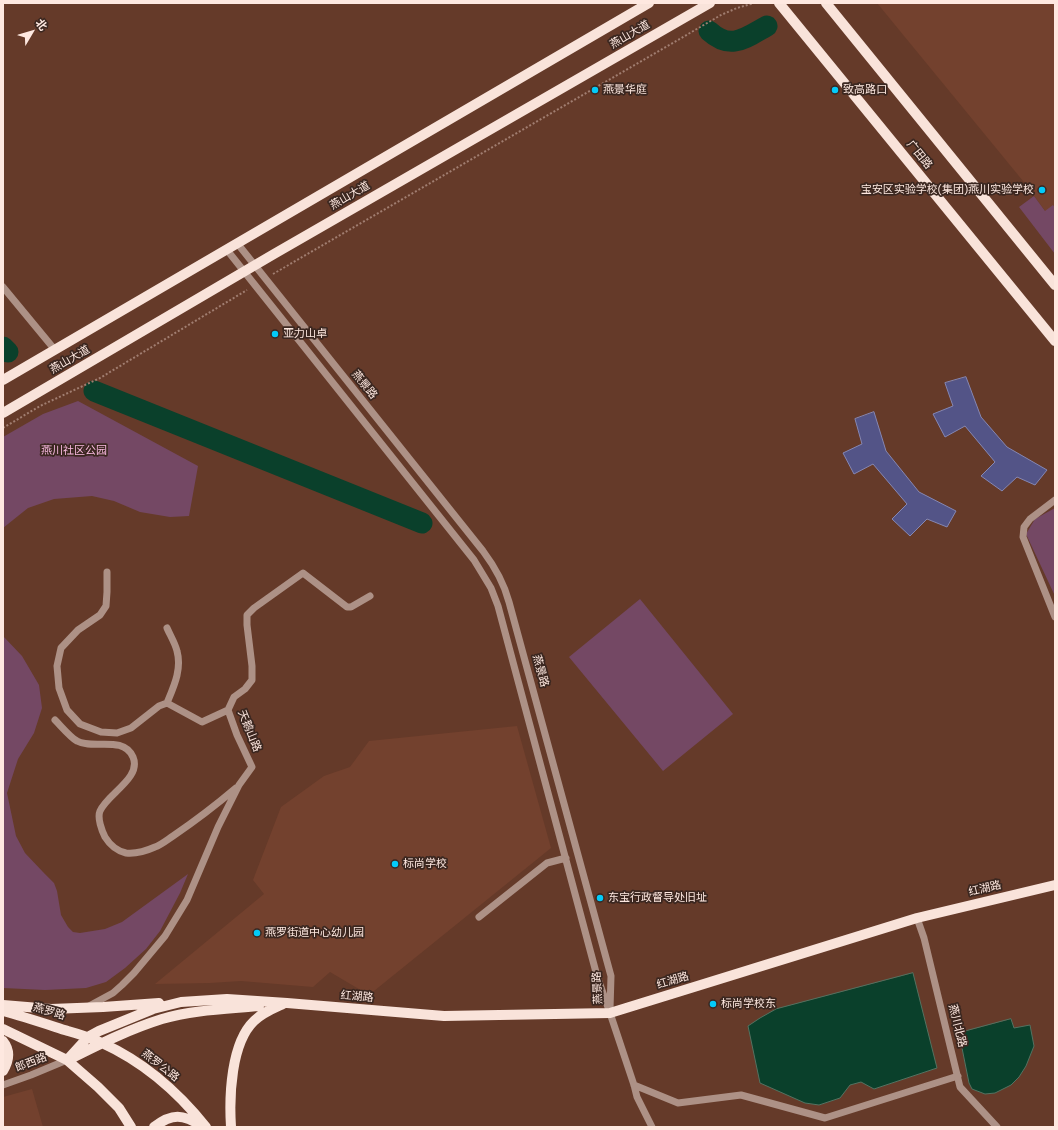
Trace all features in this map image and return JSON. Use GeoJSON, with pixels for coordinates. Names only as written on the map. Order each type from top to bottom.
{"type":"FeatureCollection","features":[{"type":"Feature","properties":{"kind":"main road","name":"燕山大道"},"geometry":{"type":"LineString","coordinates":[[3,380],[649,3]]}},
{"type":"Feature","properties":{"kind":"main road"},"geometry":{"type":"LineString","coordinates":[[774,3],[788,14]]}},
{"type":"Feature","properties":{"kind":"main road","name":"广田路"},"geometry":{"type":"LineString","coordinates":[[779,3],[1055,341]]}},
{"type":"Feature","properties":{"kind":"main road","name":"燕山大道"},"geometry":{"type":"LineString","coordinates":[[3,413],[254,265],[709,4]]}},
{"type":"Feature","properties":{"kind":"main road"},"geometry":{"type":"LineString","coordinates":[[828,4],[1055,285]]}},
{"type":"Feature","properties":{"kind":"main road","name":"红湖路"},"geometry":{"type":"LineString","coordinates":[[66,1060],[88,1037],[114,1024],[142,1013],[181,1002],[227,999],[444,1016],[610,1013],[917,918],[1055,885]]}},
{"type":"Feature","properties":{"kind":"main road"},"geometry":{"type":"LineString","coordinates":[[3,1005],[51,1009],[181,1002]]}},
{"type":"Feature","properties":{"kind":"main road"},"geometry":{"type":"LineString","coordinates":[[231,1127],[231,1086],[235,1060],[240,1043],[246,1030],[254,1020],[266,1011],[287,1003]]}},
{"type":"Feature","properties":{"kind":"main road","name":"红湖路"},"geometry":{"type":"LineString","coordinates":[[66,1060],[130,1030],[169,1017],[216,1010],[287,1003]]}},
{"type":"Feature","properties":{"kind":"main road","name":"燕罗路"},"geometry":{"type":"LineString","coordinates":[[3,1011],[88,1037]]}},
{"type":"Feature","properties":{"kind":"main road"},"geometry":{"type":"LineString","coordinates":[[3,1029],[66,1060],[98,1087],[119,1108],[131,1127]]}},
{"type":"Feature","properties":{"kind":"main road","name":"燕罗公路"},"geometry":{"type":"LineString","coordinates":[[88,1037],[134,1060],[153,1073],[180,1098],[205,1127]]}},
{"type":"Feature","properties":{"kind":"main road"},"geometry":{"type":"LineString","coordinates":[[3,1041],[9,1052],[7,1063],[3,1071]]}},
{"type":"Feature","properties":{"kind":"main road"},"geometry":{"type":"LineString","coordinates":[[154,1127],[163,1120],[181,1116],[191,1119],[205,1127]]}},
{"type":"Feature","properties":{"kind":"street","name":"燕景路"},"geometry":{"type":"LineString","coordinates":[[238,243],[483,551],[494,566],[502,581],[512,610],[611,976],[610,1013]]}},
{"type":"Feature","properties":{"kind":"street","name":"燕景路"},"geometry":{"type":"LineString","coordinates":[[227,250],[474,560],[486,578],[498,606],[597,976],[610,1013]]}},
{"type":"Feature","properties":{"kind":"street"},"geometry":{"type":"LineString","coordinates":[[3,287],[55,350]]}},
{"type":"Feature","properties":{"kind":"street"},"geometry":{"type":"LineString","coordinates":[[1055,500],[1030,519],[1024,527],[1023,537],[1055,617]]}},
{"type":"Feature","properties":{"kind":"street"},"geometry":{"type":"LineString","coordinates":[[107,572],[106,606],[100,615],[78,630],[61,648],[57,666],[59,688],[67,710],[80,724],[101,732],[117,733],[131,728],[159,706],[167,703],[176,679],[178,668],[177,651],[167,628]]}},
{"type":"Feature","properties":{"kind":"street","name":"天鹅山路"},"geometry":{"type":"LineString","coordinates":[[88,1008],[113,993],[122,985],[165,936],[186,900],[218,827],[239,785],[252,767],[237,735],[228,710],[234,697],[245,689],[252,680],[247,616],[254,608],[303,573],[347,607],[351,607],[370,596]]}},
{"type":"Feature","properties":{"kind":"street"},"geometry":{"type":"LineString","coordinates":[[167,703],[202,722],[228,710]]}},
{"type":"Feature","properties":{"kind":"street"},"geometry":{"type":"LineString","coordinates":[[55,720],[78,741],[85,743],[116,745],[126,748],[133,757],[134,769],[127,781],[108,799],[99,812],[101,829],[108,842],[119,852],[133,854],[156,847],[214,807],[239,785]]}},
{"type":"Feature","properties":{"kind":"street"},"geometry":{"type":"LineString","coordinates":[[479,917],[547,862],[566,858]]}},
{"type":"Feature","properties":{"kind":"street","name":"燕川北路"},"geometry":{"type":"LineString","coordinates":[[917,918],[924,938],[960,1087],[997,1127]]}},
{"type":"Feature","properties":{"kind":"street"},"geometry":{"type":"LineString","coordinates":[[610,1013],[637,1097],[652,1127]]}},
{"type":"Feature","properties":{"kind":"street","name":"郎西路"},"geometry":{"type":"LineString","coordinates":[[3,1085],[66,1060]]}},
{"type":"Feature","properties":{"kind":"street"},"geometry":{"type":"LineString","coordinates":[[634,1085],[678,1103],[741,1095],[825,1118],[958,1076]]}},
{"type":"Feature","properties":{"kind":"path"},"geometry":{"type":"LineString","coordinates":[[286,267],[722,15],[751,3]]}},
{"type":"Feature","properties":{"kind":"path"},"geometry":{"type":"LineString","coordinates":[[3,428],[40,406],[100,378],[245,291]]}},
{"type":"Feature","properties":{"kind":"shaded area"},"geometry":{"type":"Polygon","coordinates":[[[877,3],[1055,3],[1055,224],[1023,181],[877,3]]]}},
{"type":"Feature","properties":{"kind":"shaded area","name":"标尚学校"},"geometry":{"type":"Polygon","coordinates":[[[517,726],[551,848],[369,995],[330,972],[313,987],[241,981],[155,984],[264,894],[253,880],[281,807],[324,776],[350,767],[369,741],[517,726]]]}},
{"type":"Feature","properties":{"kind":"shaded area"},"geometry":{"type":"Polygon","coordinates":[[[913,973],[937,1068],[874,1089],[861,1082],[850,1085],[840,1098],[819,1105],[805,1103],[760,1083],[748,1026],[776,1009],[913,973]]]}},
{"type":"Feature","properties":{"kind":"shaded area"},"geometry":{"type":"Polygon","coordinates":[[[1011,1019],[1014,1028],[1030,1025],[1034,1046],[1026,1066],[1019,1077],[1011,1085],[995,1093],[985,1094],[972,1089],[969,1083],[959,1033],[1011,1019]]]}},
{"type":"Feature","properties":{"kind":"shaded area"},"geometry":{"type":"Polygon","coordinates":[[[32,1089],[43,1127],[3,1127],[3,1097],[32,1089]]]}},
{"type":"Feature","properties":{"kind":"green space"},"geometry":{"type":"Polygon","coordinates":[[[1034,196],[1045,211],[1053,205],[1055,208],[1055,254],[1019,207],[1034,196]]]}},
{"type":"Feature","properties":{"kind":"green space","name":"燕川社区公园"},"geometry":{"type":"Polygon","coordinates":[[[78,401],[198,466],[189,516],[170,517],[140,512],[114,501],[92,496],[54,499],[28,508],[3,528],[3,437],[43,414],[78,401]]]}},
{"type":"Feature","properties":{"kind":"green space"},"geometry":{"type":"Polygon","coordinates":[[[1055,508],[1055,596],[1026,534],[1035,519],[1055,508]]]}},
{"type":"Feature","properties":{"kind":"green space"},"geometry":{"type":"Polygon","coordinates":[[[640,599],[733,714],[663,771],[569,657],[640,599]]]}},
{"type":"Feature","properties":{"kind":"green space"},"geometry":{"type":"Polygon","coordinates":[[[3,636],[22,656],[39,685],[42,708],[34,733],[18,759],[7,793],[16,836],[25,853],[54,883],[57,891],[61,915],[68,927],[73,932],[80,933],[105,929],[122,922],[188,874],[160,931],[146,949],[125,968],[106,982],[86,988],[45,990],[3,988],[3,636]]]}},
{"type":"Feature","properties":{"kind":"building"},"geometry":{"type":"Polygon","coordinates":[[[966,377],[981,417],[1007,447],[1047,470],[1035,485],[1017,477],[1002,491],[981,476],[995,462],[965,426],[945,437],[933,414],[953,406],[945,383],[966,377]]]}},
{"type":"Feature","properties":{"kind":"building"},"geometry":{"type":"Polygon","coordinates":[[[874,412],[886,451],[919,492],[956,511],[947,527],[927,519],[910,536],[892,519],[907,504],[873,464],[854,474],[843,453],[862,444],[855,419],[874,412]]]}},
{"type":"Feature","properties":{"kind":"waterway"},"geometry":{"type":"LineString","coordinates":[[709,31],[717,37],[731,41],[745,38],[767,26]]}},
{"type":"Feature","properties":{"kind":"waterway"},"geometry":{"type":"LineString","coordinates":[[3,347],[8,352]]}},
{"type":"Feature","properties":{"kind":"waterway"},"geometry":{"type":"LineString","coordinates":[[94,391],[422,523]]}},
{"type":"Feature","properties":{"kind":"place","name":"燕景华庭"},"geometry":{"type":"Point","coordinates":[595,90]}},
{"type":"Feature","properties":{"kind":"place","name":"致高路口"},"geometry":{"type":"Point","coordinates":[835,90]}},
{"type":"Feature","properties":{"kind":"place","name":"宝安区实验学校(集团)燕川实验学校"},"geometry":{"type":"Point","coordinates":[1042,190]}},
{"type":"Feature","properties":{"kind":"place","name":"亚力山卓"},"geometry":{"type":"Point","coordinates":[275,334]}},
{"type":"Feature","properties":{"kind":"place","name":"标尚学校"},"geometry":{"type":"Point","coordinates":[395,864]}},
{"type":"Feature","properties":{"kind":"place","name":"东宝行政督导处旧址"},"geometry":{"type":"Point","coordinates":[600,898]}},
{"type":"Feature","properties":{"kind":"place","name":"燕罗街道中心幼儿园"},"geometry":{"type":"Point","coordinates":[257,933]}},
{"type":"Feature","properties":{"kind":"place","name":"标尚学校东"},"geometry":{"type":"Point","coordinates":[713,1004]}}]}
